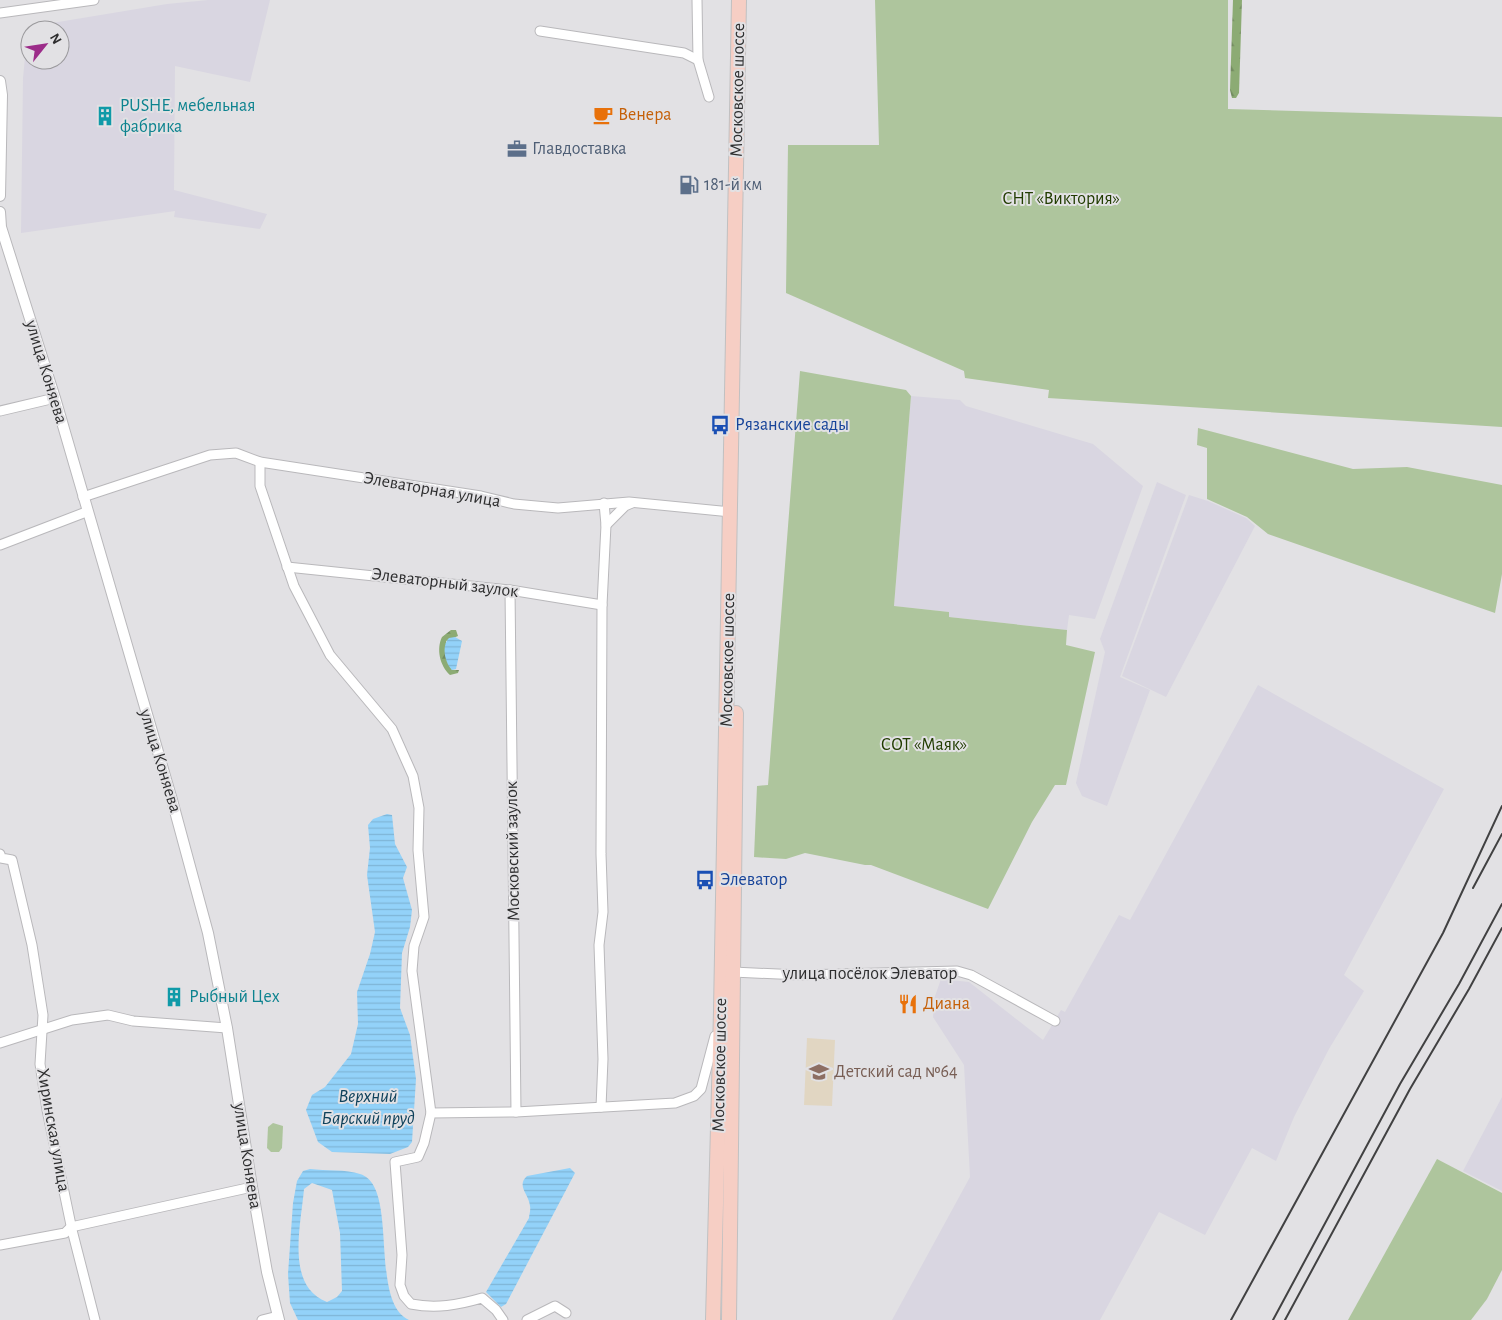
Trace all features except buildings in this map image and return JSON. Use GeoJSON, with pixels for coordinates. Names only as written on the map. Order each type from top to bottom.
{"type":"FeatureCollection","features":[{"type":"Feature","properties":{"kind":"highway","name":"Московское шоссе"},"geometry":{"type":"LineString","coordinates":[[713,1320],[731,512],[739,0]]}},
{"type":"Feature","properties":{"kind":"highway","name":"Московское шоссе"},"geometry":{"type":"LineString","coordinates":[[729,1320],[737,514],[746,0]]}},
{"type":"Feature","properties":{"kind":"street"},"geometry":{"type":"LineString","coordinates":[[0,13],[94,0]]}},
{"type":"Feature","properties":{"kind":"street"},"geometry":{"type":"LineString","coordinates":[[697,0],[698,60],[709,97]]}},
{"type":"Feature","properties":{"kind":"street"},"geometry":{"type":"LineString","coordinates":[[540,31],[684,53],[698,60]]}},
{"type":"Feature","properties":{"kind":"street"},"geometry":{"type":"LineString","coordinates":[[0,81],[2,95],[0,196]]}},
{"type":"Feature","properties":{"kind":"street","name":"улица Коняева"},"geometry":{"type":"LineString","coordinates":[[0,212],[1,227],[55,398],[86,512],[177,819],[208,933],[227,1028],[267,1272],[279,1318]]}},
{"type":"Feature","properties":{"kind":"street"},"geometry":{"type":"LineString","coordinates":[[0,411],[55,398]]}},
{"type":"Feature","properties":{"kind":"street","name":"Элеваторная улица"},"geometry":{"type":"LineString","coordinates":[[82,497],[210,455],[236,453],[260,462],[481,496],[514,504],[558,508],[633,502],[731,512]]}},
{"type":"Feature","properties":{"kind":"street"},"geometry":{"type":"LineString","coordinates":[[260,462],[260,486],[294,586],[330,655],[392,729],[413,776],[418,808],[418,850],[424,916],[414,946],[412,971],[431,1113],[424,1143],[418,1157],[395,1162],[402,1255],[400,1285],[404,1296],[411,1304],[429,1308],[456,1305],[482,1298],[496,1310],[503,1320]]}},
{"type":"Feature","properties":{"kind":"street"},"geometry":{"type":"LineString","coordinates":[[606,525],[625,506],[633,502]]}},
{"type":"Feature","properties":{"kind":"street"},"geometry":{"type":"LineString","coordinates":[[601,1107],[603,1059],[599,945],[603,912],[601,854],[602,605],[606,525],[604,503]]}},
{"type":"Feature","properties":{"kind":"street"},"geometry":{"type":"LineString","coordinates":[[0,545],[86,512]]}},
{"type":"Feature","properties":{"kind":"street","name":"Элеваторный заулок"},"geometry":{"type":"LineString","coordinates":[[287,567],[374,574],[451,586],[510,590],[602,605]]}},
{"type":"Feature","properties":{"kind":"street","name":"Московский заулок"},"geometry":{"type":"LineString","coordinates":[[510,590],[516,1112]]}},
{"type":"Feature","properties":{"kind":"street","name":"Хиринская улица"},"geometry":{"type":"LineString","coordinates":[[0,857],[12,860],[22,901],[42,1006],[40,1064],[71,1226],[95,1320]]}},
{"type":"Feature","properties":{"kind":"street","name":"улица посёлок Элеватор"},"geometry":{"type":"LineString","coordinates":[[733,972],[800,975],[957,971],[971,975],[1054,1022]]}},
{"type":"Feature","properties":{"kind":"street"},"geometry":{"type":"LineString","coordinates":[[431,1113],[516,1112],[675,1103],[694,1096],[701,1089],[721,1011]]}},
{"type":"Feature","properties":{"kind":"street"},"geometry":{"type":"LineString","coordinates":[[0,1043],[42,1028],[72,1020],[108,1015],[133,1021],[227,1028]]}},
{"type":"Feature","properties":{"kind":"street"},"geometry":{"type":"LineString","coordinates":[[0,1245],[65,1233],[71,1226],[252,1187]]}},
{"type":"Feature","properties":{"kind":"street"},"geometry":{"type":"LineString","coordinates":[[527,1320],[555,1306],[566,1313]]}},
{"type":"Feature","properties":{"kind":"street"},"geometry":{"type":"LineString","coordinates":[[262,1320],[279,1318]]}},
{"type":"Feature","properties":{"kind":"shaded area"},"geometry":{"type":"Polygon","coordinates":[[[208,0],[270,0],[250,82],[175,66],[174,190],[267,214],[260,229],[174,217],[175,211],[21,233],[24,70],[70,70],[70,20],[167,4],[208,0]]]}},
{"type":"Feature","properties":{"kind":"shaded area"},"geometry":{"type":"Polygon","coordinates":[[[911,396],[960,400],[966,406],[1093,444],[1143,486],[1095,619],[1069,615],[1067,630],[949,617],[949,612],[894,606],[911,396]]]}},
{"type":"Feature","properties":{"kind":"shaded area"},"geometry":{"type":"Polygon","coordinates":[[[1157,482],[1186,495],[1120,677],[1150,690],[1107,806],[1082,796],[1076,783],[1105,652],[1100,639],[1157,482]]]}},
{"type":"Feature","properties":{"kind":"shaded area"},"geometry":{"type":"Polygon","coordinates":[[[1189,495],[1208,501],[1246,518],[1255,526],[1166,697],[1122,676],[1189,495]]]}},
{"type":"Feature","properties":{"kind":"shaded area"},"geometry":{"type":"Polygon","coordinates":[[[1258,685],[1444,789],[1344,975],[1364,991],[1329,1049],[1294,1117],[1276,1161],[1252,1148],[1205,1235],[1159,1212],[1100,1320],[892,1320],[970,1177],[964,1065],[933,1017],[934,999],[941,979],[969,982],[1043,1040],[1061,1010],[1065,1012],[1119,915],[1130,920],[1258,685]]]}},
{"type":"Feature","properties":{"kind":"shaded area","name":"Детский сад №64"},"geometry":{"type":"Polygon","coordinates":[[[807,1038],[835,1040],[832,1106],[804,1105],[807,1038]]]}},
{"type":"Feature","properties":{"kind":"shaded area"},"geometry":{"type":"Polygon","coordinates":[[[1502,1097],[1502,1191],[1463,1171],[1502,1097]]]}},
{"type":"Feature","properties":{"kind":"green space","name":"СНТ «Виктория»"},"geometry":{"type":"Polygon","coordinates":[[[875,0],[1228,0],[1228,109],[1502,117],[1502,427],[1048,398],[1049,390],[965,378],[964,371],[786,293],[788,145],[879,145],[875,0]]]}},
{"type":"Feature","properties":{"kind":"green space"},"geometry":{"type":"Polygon","coordinates":[[[1233,0],[1242,0],[1239,93],[1236,98],[1232,98],[1230,90],[1233,0]]]}},
{"type":"Feature","properties":{"kind":"green space","name":"СОТ «Маяк»"},"geometry":{"type":"Polygon","coordinates":[[[800,371],[906,390],[911,396],[894,606],[949,612],[949,617],[1067,630],[1066,645],[1095,652],[1066,785],[1055,785],[1032,822],[988,909],[871,865],[805,853],[786,859],[754,857],[757,786],[768,785],[800,371]]]}},
{"type":"Feature","properties":{"kind":"green space"},"geometry":{"type":"Polygon","coordinates":[[[1198,428],[1353,469],[1407,467],[1502,485],[1502,574],[1495,613],[1268,534],[1247,517],[1207,499],[1207,448],[1197,445],[1198,428]]]}},
{"type":"Feature","properties":{"kind":"green space"},"geometry":{"type":"Polygon","coordinates":[[[451,630],[456,630],[458,636],[446,641],[446,658],[452,670],[459,670],[458,673],[450,675],[441,662],[439,647],[442,637],[451,630]]]}},
{"type":"Feature","properties":{"kind":"green space"},"geometry":{"type":"Polygon","coordinates":[[[273,1123],[283,1126],[282,1148],[279,1152],[271,1152],[267,1148],[268,1127],[273,1123]]]}},
{"type":"Feature","properties":{"kind":"green space"},"geometry":{"type":"Polygon","coordinates":[[[1437,1159],[1502,1193],[1502,1270],[1487,1299],[1471,1320],[1348,1320],[1437,1159]]]}},
{"type":"Feature","properties":{"kind":"water"},"geometry":{"type":"Polygon","coordinates":[[[455,637],[462,641],[456,669],[452,670],[446,659],[445,645],[449,638],[455,637]]]}},
{"type":"Feature","properties":{"kind":"water","name":"Верхний Барский пруд"},"geometry":{"type":"Polygon","coordinates":[[[387,814],[392,815],[395,844],[407,867],[403,878],[412,910],[410,927],[402,953],[400,1008],[410,1035],[416,1079],[412,1142],[408,1147],[390,1154],[332,1152],[318,1142],[306,1110],[312,1095],[325,1087],[351,1054],[358,1024],[357,992],[370,954],[375,932],[367,875],[370,848],[368,825],[373,819],[387,814]]]}},
{"type":"Feature","properties":{"kind":"water"},"geometry":{"type":"Polygon","coordinates":[[[570,1168],[575,1173],[506,1304],[501,1307],[486,1292],[529,1218],[530,1208],[523,1187],[524,1180],[527,1176],[570,1168]]]}},
{"type":"Feature","properties":{"kind":"water"},"geometry":{"type":"Polygon","coordinates":[[[310,1169],[349,1171],[360,1174],[372,1183],[379,1199],[390,1291],[397,1309],[409,1320],[298,1320],[290,1303],[288,1274],[293,1203],[297,1181],[303,1171],[310,1169]],[[312,1183],[304,1189],[299,1236],[300,1269],[305,1283],[314,1294],[327,1302],[337,1297],[342,1291],[340,1233],[332,1190],[312,1183]]]}},
{"type":"Feature","properties":{"kind":"railway"},"geometry":{"type":"LineString","coordinates":[[1231,1320],[1443,933],[1502,806]]}},
{"type":"Feature","properties":{"kind":"railway"},"geometry":{"type":"LineString","coordinates":[[1473,888],[1502,834]]}},
{"type":"Feature","properties":{"kind":"railway"},"geometry":{"type":"LineString","coordinates":[[1273,1320],[1400,1084],[1459,984],[1502,904]]}},
{"type":"Feature","properties":{"kind":"railway"},"geometry":{"type":"LineString","coordinates":[[1285,1320],[1410,1089],[1469,989],[1502,928]]}},
{"type":"Feature","properties":{"kind":"place","name":"Венера"},"geometry":{"type":"Point","coordinates":[603,115]}},
{"type":"Feature","properties":{"kind":"place","name":"PUSHE, мебельная фабрика"},"geometry":{"type":"Point","coordinates":[105,116]}},
{"type":"Feature","properties":{"kind":"place","name":"Главдоставка"},"geometry":{"type":"Point","coordinates":[517,149]}},
{"type":"Feature","properties":{"kind":"place","name":"181-й км"},"geometry":{"type":"Point","coordinates":[689,185]}},
{"type":"Feature","properties":{"kind":"place","name":"Рязанские сады"},"geometry":{"type":"Point","coordinates":[720,425]}},
{"type":"Feature","properties":{"kind":"place","name":"Элеватор"},"geometry":{"type":"Point","coordinates":[705,880]}},
{"type":"Feature","properties":{"kind":"place","name":"Рыбный Цех"},"geometry":{"type":"Point","coordinates":[174,997]}},
{"type":"Feature","properties":{"kind":"place","name":"Диана"},"geometry":{"type":"Point","coordinates":[908,1004]}},
{"type":"Feature","properties":{"kind":"place","name":"Детский сад №64"},"geometry":{"type":"Point","coordinates":[819,1072]}}]}
